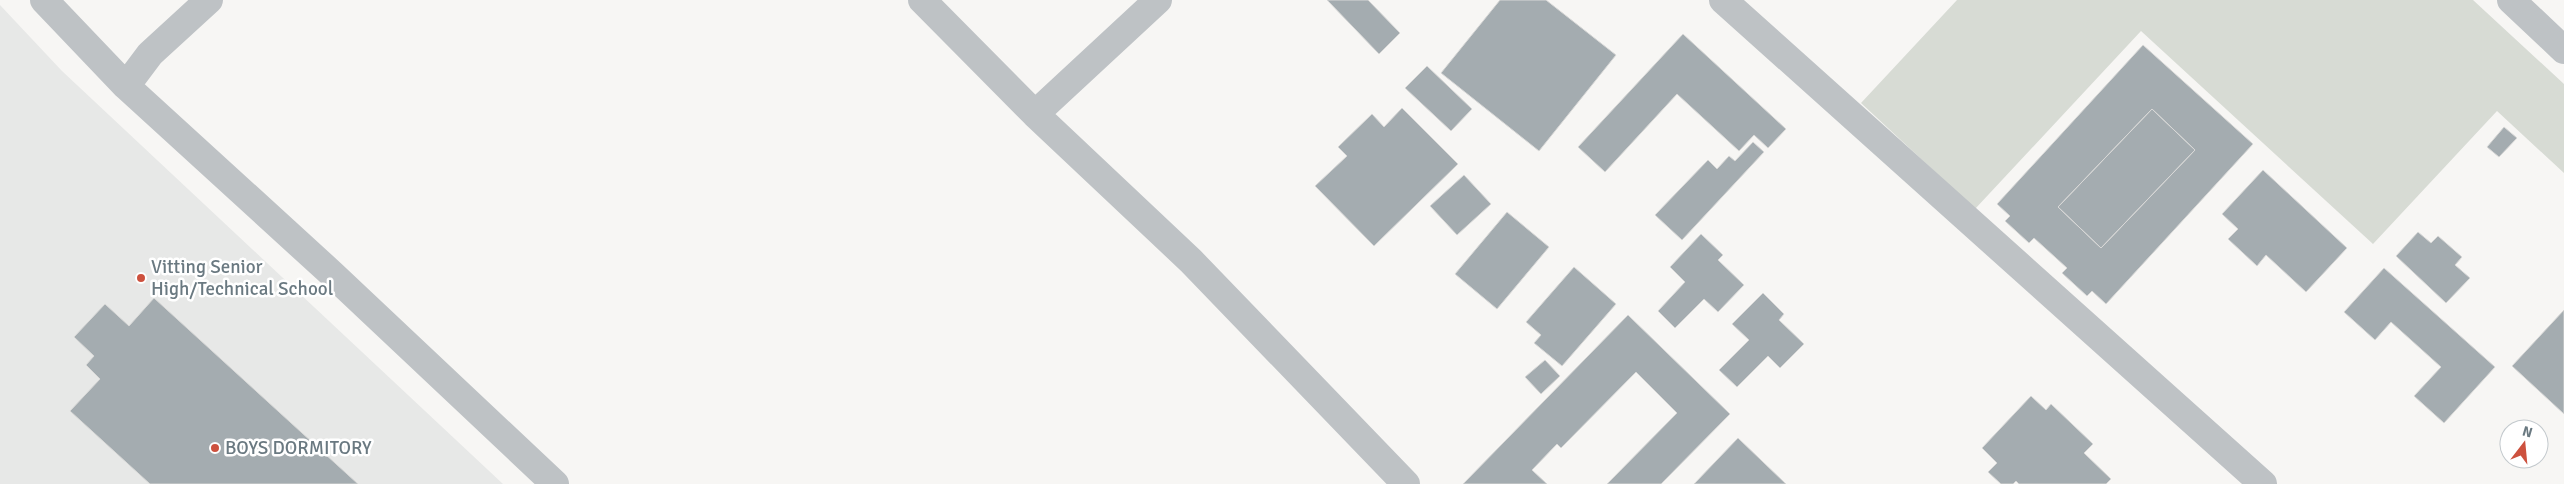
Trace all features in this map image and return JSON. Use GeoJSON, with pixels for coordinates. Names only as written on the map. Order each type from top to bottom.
{"type":"FeatureCollection","features":[{"type":"Feature","properties":{"kind":"street"},"geometry":{"type":"LineString","coordinates":[[44,0],[126,86],[332,274],[555,484]]}},
{"type":"Feature","properties":{"kind":"street"},"geometry":{"type":"LineString","coordinates":[[126,86],[150,54],[209,0]]}},
{"type":"Feature","properties":{"kind":"street"},"geometry":{"type":"LineString","coordinates":[[922,0],[1034,114],[1191,261],[1406,484]]}},
{"type":"Feature","properties":{"kind":"street"},"geometry":{"type":"LineString","coordinates":[[1034,114],[1158,0]]}},
{"type":"Feature","properties":{"kind":"street"},"geometry":{"type":"LineString","coordinates":[[1723,0],[2263,484]]}},
{"type":"Feature","properties":{"kind":"street"},"geometry":{"type":"LineString","coordinates":[[2510,0],[2564,50]]}},
{"type":"Feature","properties":{"kind":"shaded area"},"geometry":{"type":"Polygon","coordinates":[[[1957,0],[2473,0],[2564,84],[2564,173],[2497,111],[2373,244],[2141,31],[1975,209],[1861,103],[1957,0]]]}},
{"type":"Feature","properties":{"kind":"shaded area","name":"Vitting Senior High/Technical School"},"geometry":{"type":"Polygon","coordinates":[[[0,5],[62,71],[503,484],[0,484],[0,5]]]}},
{"type":"Feature","properties":{"kind":"building"},"geometry":{"type":"Polygon","coordinates":[[[1327,0],[1368,0],[1400,33],[1379,54],[1327,0]]]}},
{"type":"Feature","properties":{"kind":"building"},"geometry":{"type":"Polygon","coordinates":[[[1500,0],[1546,0],[1616,55],[1539,151],[1441,73],[1500,0]]]}},
{"type":"Feature","properties":{"kind":"building"},"geometry":{"type":"Polygon","coordinates":[[[1683,34],[1786,129],[1768,148],[1754,135],[1739,151],[1677,94],[1605,172],[1578,147],[1683,34]]]}},
{"type":"Feature","properties":{"kind":"building"},"geometry":{"type":"Polygon","coordinates":[[[2143,45],[2253,144],[2106,304],[2092,291],[2087,296],[2062,273],[2067,268],[2034,238],[2029,243],[2005,221],[2010,216],[1997,204],[2143,45]],[[2152,109],[2058,207],[2101,248],[2195,150],[2152,109]]]}},
{"type":"Feature","properties":{"kind":"building"},"geometry":{"type":"Polygon","coordinates":[[[1427,66],[1472,109],[1451,131],[1405,88],[1427,66]]]}},
{"type":"Feature","properties":{"kind":"building"},"geometry":{"type":"Polygon","coordinates":[[[1402,108],[1458,164],[1374,246],[1315,186],[1347,156],[1338,147],[1372,114],[1384,127],[1402,108]]]}},
{"type":"Feature","properties":{"kind":"building"},"geometry":{"type":"Polygon","coordinates":[[[2152,109],[2195,150],[2101,248],[2058,207],[2152,109]]]}},
{"type":"Feature","properties":{"kind":"building"},"geometry":{"type":"Polygon","coordinates":[[[2504,127],[2517,138],[2499,157],[2487,147],[2504,127]]]}},
{"type":"Feature","properties":{"kind":"building"},"geometry":{"type":"Polygon","coordinates":[[[1753,142],[1764,152],[1682,240],[1655,215],[1708,160],[1717,169],[1729,156],[1735,161],[1753,142]]]}},
{"type":"Feature","properties":{"kind":"building"},"geometry":{"type":"Polygon","coordinates":[[[2263,170],[2347,248],[2306,292],[2266,255],[2257,266],[2228,239],[2238,229],[2222,214],[2263,170]]]}},
{"type":"Feature","properties":{"kind":"building"},"geometry":{"type":"Polygon","coordinates":[[[1464,175],[1491,204],[1457,235],[1430,206],[1464,175]]]}},
{"type":"Feature","properties":{"kind":"building"},"geometry":{"type":"Polygon","coordinates":[[[1507,212],[1549,247],[1497,309],[1455,274],[1507,212]]]}},
{"type":"Feature","properties":{"kind":"building"},"geometry":{"type":"Polygon","coordinates":[[[2418,232],[2431,243],[2438,236],[2462,257],[2455,265],[2470,278],[2446,303],[2396,256],[2418,232]]]}},
{"type":"Feature","properties":{"kind":"building"},"geometry":{"type":"Polygon","coordinates":[[[1701,234],[1723,255],[1718,260],[1744,285],[1718,312],[1704,299],[1675,328],[1658,311],[1685,282],[1670,267],[1701,234]]]}},
{"type":"Feature","properties":{"kind":"building"},"geometry":{"type":"Polygon","coordinates":[[[1574,267],[1616,304],[1562,366],[1534,343],[1541,335],[1526,322],[1574,267]]]}},
{"type":"Feature","properties":{"kind":"building"},"geometry":{"type":"Polygon","coordinates":[[[2384,268],[2495,367],[2444,423],[2414,396],[2441,367],[2391,322],[2375,340],[2344,312],[2384,268]]]}},
{"type":"Feature","properties":{"kind":"building"},"geometry":{"type":"Polygon","coordinates":[[[1763,293],[1784,314],[1779,320],[1804,344],[1780,368],[1768,356],[1737,387],[1719,370],[1749,340],[1732,324],[1763,293]]]}},
{"type":"Feature","properties":{"kind":"building"},"geometry":{"type":"Polygon","coordinates":[[[154,298],[358,484],[150,484],[70,411],[100,379],[86,365],[94,356],[74,337],[105,304],[129,326],[154,298]]]}},
{"type":"Feature","properties":{"kind":"building"},"geometry":{"type":"Polygon","coordinates":[[[2564,310],[2564,414],[2512,366],[2564,310]]]}},
{"type":"Feature","properties":{"kind":"building"},"geometry":{"type":"Polygon","coordinates":[[[1628,315],[1730,414],[1661,484],[1607,484],[1677,413],[1636,372],[1561,448],[1557,444],[1532,470],[1547,484],[1463,484],[1628,315]]]}},
{"type":"Feature","properties":{"kind":"building"},"geometry":{"type":"Polygon","coordinates":[[[1545,360],[1560,376],[1541,394],[1525,377],[1545,360]]]}},
{"type":"Feature","properties":{"kind":"building"},"geometry":{"type":"Polygon","coordinates":[[[2031,396],[2046,410],[2051,404],[2093,444],[2084,453],[2111,479],[2106,484],[2019,484],[2016,481],[2013,484],[2001,484],[1988,472],[1997,463],[1982,448],[2031,396]]]}},
{"type":"Feature","properties":{"kind":"building"},"geometry":{"type":"Polygon","coordinates":[[[1738,438],[1786,484],[1694,484],[1738,438]]]}},
{"type":"Feature","properties":{"kind":"place","name":"Vitting Senior High/Technical School"},"geometry":{"type":"Point","coordinates":[141,278]}},
{"type":"Feature","properties":{"kind":"place","name":"BOYS DORMITORY"},"geometry":{"type":"Point","coordinates":[215,448]}}]}
